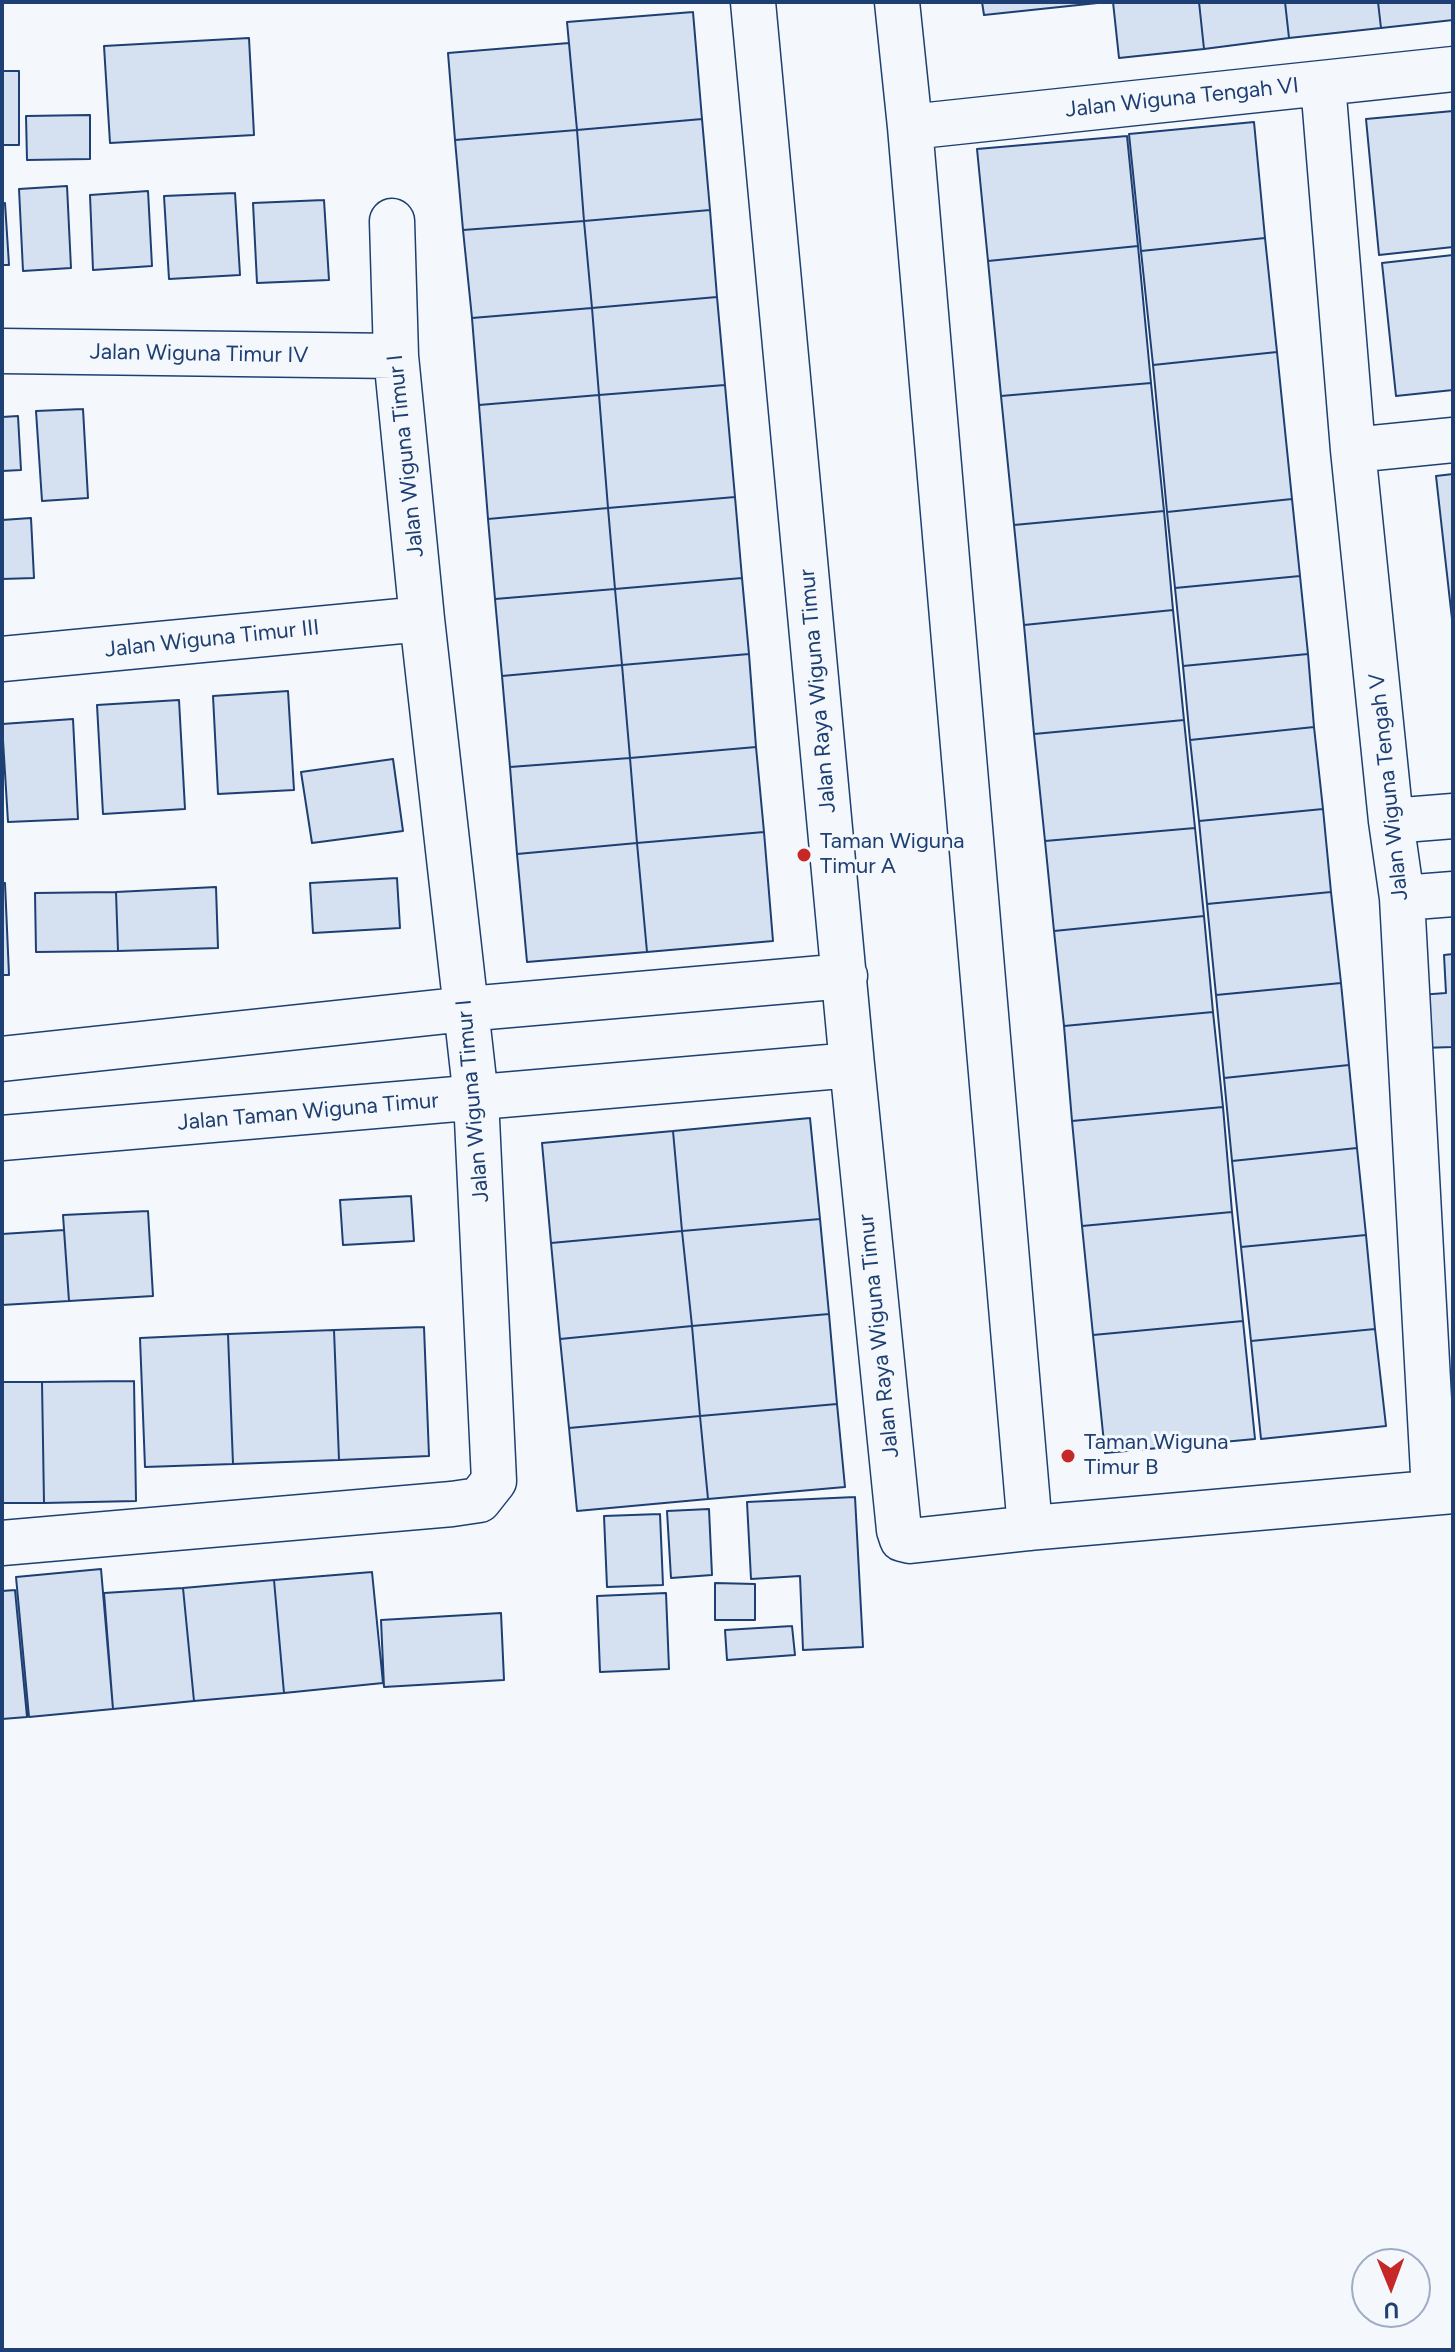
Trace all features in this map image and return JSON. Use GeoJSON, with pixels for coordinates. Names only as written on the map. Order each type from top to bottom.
{"type":"FeatureCollection","features":[{"type":"Feature","properties":{"kind":"street","name":"Jalan Raya Wiguna Timur"},"geometry":{"type":"LineString","coordinates":[[753,2],[852,1065],[902,1539],[910,1541],[1443,1491]]}},
{"type":"Feature","properties":{"kind":"street"},"geometry":{"type":"LineString","coordinates":[[897,2],[1030,1528]]}},
{"type":"Feature","properties":{"kind":"street","name":"Jalan Wiguna Tengah VI"},"geometry":{"type":"LineString","coordinates":[[910,127],[1453,69]]}},
{"type":"Feature","properties":{"kind":"street","name":"Jalan Wiguna Tengah V"},"geometry":{"type":"LineString","coordinates":[[1323,84],[1353,450],[1391,821],[1402,898],[1443,1491]]}},
{"type":"Feature","properties":{"kind":"street","name":"Jalan Wiguna Timur I"},"geometry":{"type":"LineString","coordinates":[[2,1543],[479,1500],[494,1481],[476,1098],[396,356],[392,221]]}},
{"type":"Feature","properties":{"kind":"street","name":"Jalan Wiguna Timur IV"},"geometry":{"type":"LineString","coordinates":[[2,351],[396,356]]}},
{"type":"Feature","properties":{"kind":"street"},"geometry":{"type":"LineString","coordinates":[[1353,450],[1453,440]]}},
{"type":"Feature","properties":{"kind":"street","name":"Jalan Wiguna Timur III"},"geometry":{"type":"LineString","coordinates":[[2,659],[422,619]]}},
{"type":"Feature","properties":{"kind":"street"},"geometry":{"type":"LineString","coordinates":[[1391,821],[1453,816]]}},
{"type":"Feature","properties":{"kind":"street"},"geometry":{"type":"LineString","coordinates":[[1402,898],[1453,894]]}},
{"type":"Feature","properties":{"kind":"street"},"geometry":{"type":"LineString","coordinates":[[2,1059],[466,1009],[845,976]]}},
{"type":"Feature","properties":{"kind":"street","name":"Jalan Taman Wiguna Timur"},"geometry":{"type":"LineString","coordinates":[[2,1138],[852,1065]]}},
{"type":"Feature","properties":{"kind":"building"},"geometry":{"type":"Polygon","coordinates":[[[982,2],[1107,2],[984,15],[982,2]]]}},
{"type":"Feature","properties":{"kind":"building"},"geometry":{"type":"Polygon","coordinates":[[[1113,2],[1199,2],[1204,49],[1119,58],[1113,2]]]}},
{"type":"Feature","properties":{"kind":"building"},"geometry":{"type":"Polygon","coordinates":[[[1199,2],[1285,2],[1289,38],[1204,49],[1199,2]]]}},
{"type":"Feature","properties":{"kind":"building"},"geometry":{"type":"Polygon","coordinates":[[[1285,2],[1378,2],[1381,28],[1289,38],[1285,2]]]}},
{"type":"Feature","properties":{"kind":"building"},"geometry":{"type":"Polygon","coordinates":[[[1378,2],[1453,2],[1453,20],[1381,28],[1378,2]]]}},
{"type":"Feature","properties":{"kind":"building"},"geometry":{"type":"Polygon","coordinates":[[[693,12],[702,119],[577,130],[567,22],[693,12]]]}},
{"type":"Feature","properties":{"kind":"building"},"geometry":{"type":"Polygon","coordinates":[[[249,38],[254,135],[110,143],[104,46],[249,38]]]}},
{"type":"Feature","properties":{"kind":"building"},"geometry":{"type":"Polygon","coordinates":[[[569,43],[577,130],[455,140],[448,53],[569,43]]]}},
{"type":"Feature","properties":{"kind":"building"},"geometry":{"type":"Polygon","coordinates":[[[2,71],[19,71],[19,145],[2,145],[2,71]]]}},
{"type":"Feature","properties":{"kind":"building"},"geometry":{"type":"Polygon","coordinates":[[[1453,111],[1453,247],[1379,255],[1366,119],[1453,111]]]}},
{"type":"Feature","properties":{"kind":"building"},"geometry":{"type":"Polygon","coordinates":[[[90,115],[90,159],[27,160],[26,116],[90,115]]]}},
{"type":"Feature","properties":{"kind":"building"},"geometry":{"type":"Polygon","coordinates":[[[702,119],[710,210],[584,221],[577,130],[702,119]]]}},
{"type":"Feature","properties":{"kind":"building"},"geometry":{"type":"Polygon","coordinates":[[[1254,122],[1265,238],[1141,251],[1129,134],[1254,122]]]}},
{"type":"Feature","properties":{"kind":"building"},"geometry":{"type":"Polygon","coordinates":[[[577,130],[584,221],[463,230],[455,140],[577,130]]]}},
{"type":"Feature","properties":{"kind":"building"},"geometry":{"type":"Polygon","coordinates":[[[1127,136],[1138,246],[988,261],[977,149],[1127,136]]]}},
{"type":"Feature","properties":{"kind":"building"},"geometry":{"type":"Polygon","coordinates":[[[67,186],[71,268],[23,271],[19,189],[67,186]]]}},
{"type":"Feature","properties":{"kind":"building"},"geometry":{"type":"Polygon","coordinates":[[[148,191],[152,266],[93,270],[90,195],[148,191]]]}},
{"type":"Feature","properties":{"kind":"building"},"geometry":{"type":"Polygon","coordinates":[[[235,193],[240,275],[169,279],[164,196],[235,193]]]}},
{"type":"Feature","properties":{"kind":"building"},"geometry":{"type":"Polygon","coordinates":[[[324,200],[329,280],[257,283],[253,203],[324,200]]]}},
{"type":"Feature","properties":{"kind":"building"},"geometry":{"type":"Polygon","coordinates":[[[5,203],[9,265],[2,265],[2,204],[5,203]]]}},
{"type":"Feature","properties":{"kind":"building"},"geometry":{"type":"Polygon","coordinates":[[[710,210],[717,297],[592,308],[584,221],[710,210]]]}},
{"type":"Feature","properties":{"kind":"building"},"geometry":{"type":"Polygon","coordinates":[[[584,221],[592,308],[472,318],[463,230],[584,221]]]}},
{"type":"Feature","properties":{"kind":"building"},"geometry":{"type":"Polygon","coordinates":[[[1265,238],[1277,352],[1153,365],[1141,251],[1265,238]]]}},
{"type":"Feature","properties":{"kind":"building"},"geometry":{"type":"Polygon","coordinates":[[[1138,246],[1151,383],[1001,396],[988,261],[1138,246]]]}},
{"type":"Feature","properties":{"kind":"building"},"geometry":{"type":"Polygon","coordinates":[[[1453,255],[1453,390],[1396,396],[1382,263],[1453,255]]]}},
{"type":"Feature","properties":{"kind":"building"},"geometry":{"type":"Polygon","coordinates":[[[717,297],[725,385],[599,395],[592,308],[717,297]]]}},
{"type":"Feature","properties":{"kind":"building"},"geometry":{"type":"Polygon","coordinates":[[[592,308],[599,395],[479,405],[472,318],[592,308]]]}},
{"type":"Feature","properties":{"kind":"building"},"geometry":{"type":"Polygon","coordinates":[[[1277,352],[1292,499],[1167,512],[1153,365],[1277,352]]]}},
{"type":"Feature","properties":{"kind":"building"},"geometry":{"type":"Polygon","coordinates":[[[1151,383],[1164,511],[1014,525],[1001,396],[1151,383]]]}},
{"type":"Feature","properties":{"kind":"building"},"geometry":{"type":"Polygon","coordinates":[[[725,385],[735,497],[608,508],[599,395],[725,385]]]}},
{"type":"Feature","properties":{"kind":"building"},"geometry":{"type":"Polygon","coordinates":[[[599,395],[608,508],[488,519],[479,405],[599,395]]]}},
{"type":"Feature","properties":{"kind":"building"},"geometry":{"type":"Polygon","coordinates":[[[83,409],[88,498],[42,501],[36,411],[83,409]]]}},
{"type":"Feature","properties":{"kind":"building"},"geometry":{"type":"Polygon","coordinates":[[[18,416],[21,470],[2,471],[2,417],[18,416]]]}},
{"type":"Feature","properties":{"kind":"building"},"geometry":{"type":"Polygon","coordinates":[[[1453,474],[1453,628],[1436,476],[1453,474]]]}},
{"type":"Feature","properties":{"kind":"building"},"geometry":{"type":"Polygon","coordinates":[[[735,497],[742,578],[615,589],[608,508],[735,497]]]}},
{"type":"Feature","properties":{"kind":"building"},"geometry":{"type":"Polygon","coordinates":[[[1292,499],[1300,576],[1175,588],[1167,512],[1292,499]]]}},
{"type":"Feature","properties":{"kind":"building"},"geometry":{"type":"Polygon","coordinates":[[[608,508],[615,589],[495,599],[488,519],[608,508]]]}},
{"type":"Feature","properties":{"kind":"building"},"geometry":{"type":"Polygon","coordinates":[[[1164,511],[1173,610],[1024,625],[1014,525],[1164,511]]]}},
{"type":"Feature","properties":{"kind":"building"},"geometry":{"type":"Polygon","coordinates":[[[31,518],[34,578],[2,579],[2,520],[31,518]]]}},
{"type":"Feature","properties":{"kind":"building"},"geometry":{"type":"Polygon","coordinates":[[[1300,576],[1308,654],[1183,666],[1175,588],[1300,576]]]}},
{"type":"Feature","properties":{"kind":"building"},"geometry":{"type":"Polygon","coordinates":[[[742,578],[749,654],[622,665],[615,589],[742,578]]]}},
{"type":"Feature","properties":{"kind":"building"},"geometry":{"type":"Polygon","coordinates":[[[615,589],[622,665],[502,676],[495,599],[615,589]]]}},
{"type":"Feature","properties":{"kind":"building"},"geometry":{"type":"Polygon","coordinates":[[[1173,610],[1184,720],[1034,734],[1024,625],[1173,610]]]}},
{"type":"Feature","properties":{"kind":"building"},"geometry":{"type":"Polygon","coordinates":[[[749,654],[756,747],[630,758],[622,665],[749,654]]]}},
{"type":"Feature","properties":{"kind":"building"},"geometry":{"type":"Polygon","coordinates":[[[1308,654],[1314,727],[1190,740],[1183,666],[1308,654]]]}},
{"type":"Feature","properties":{"kind":"building"},"geometry":{"type":"Polygon","coordinates":[[[622,665],[630,758],[510,767],[502,676],[622,665]]]}},
{"type":"Feature","properties":{"kind":"building"},"geometry":{"type":"Polygon","coordinates":[[[288,691],[294,790],[218,794],[213,696],[288,691]]]}},
{"type":"Feature","properties":{"kind":"building"},"geometry":{"type":"Polygon","coordinates":[[[179,700],[185,809],[103,814],[97,705],[179,700]]]}},
{"type":"Feature","properties":{"kind":"building"},"geometry":{"type":"Polygon","coordinates":[[[73,719],[78,819],[8,822],[2,724],[73,719]]]}},
{"type":"Feature","properties":{"kind":"building"},"geometry":{"type":"Polygon","coordinates":[[[1184,720],[1195,828],[1045,841],[1034,734],[1184,720]]]}},
{"type":"Feature","properties":{"kind":"building"},"geometry":{"type":"Polygon","coordinates":[[[1314,727],[1323,809],[1199,821],[1190,740],[1314,727]]]}},
{"type":"Feature","properties":{"kind":"building"},"geometry":{"type":"Polygon","coordinates":[[[756,747],[764,832],[637,843],[630,758],[756,747]]]}},
{"type":"Feature","properties":{"kind":"building"},"geometry":{"type":"Polygon","coordinates":[[[630,758],[637,843],[517,854],[510,767],[630,758]]]}},
{"type":"Feature","properties":{"kind":"building"},"geometry":{"type":"Polygon","coordinates":[[[393,759],[403,831],[312,843],[301,772],[393,759]]]}},
{"type":"Feature","properties":{"kind":"building"},"geometry":{"type":"Polygon","coordinates":[[[1323,809],[1331,892],[1207,904],[1199,821],[1323,809]]]}},
{"type":"Feature","properties":{"kind":"building"},"geometry":{"type":"Polygon","coordinates":[[[1195,828],[1204,916],[1054,931],[1045,841],[1195,828]]]}},
{"type":"Feature","properties":{"kind":"building"},"geometry":{"type":"Polygon","coordinates":[[[764,832],[773,941],[647,952],[637,843],[764,832]]]}},
{"type":"Feature","properties":{"kind":"building"},"geometry":{"type":"Polygon","coordinates":[[[637,843],[647,952],[527,962],[517,854],[637,843]]]}},
{"type":"Feature","properties":{"kind":"building"},"geometry":{"type":"Polygon","coordinates":[[[397,878],[400,928],[313,933],[310,883],[397,878]]]}},
{"type":"Feature","properties":{"kind":"building"},"geometry":{"type":"Polygon","coordinates":[[[2,883],[5,883],[9,975],[2,975],[2,883]]]}},
{"type":"Feature","properties":{"kind":"building"},"geometry":{"type":"Polygon","coordinates":[[[216,887],[218,948],[118,951],[116,892],[216,887]]]}},
{"type":"Feature","properties":{"kind":"building"},"geometry":{"type":"Polygon","coordinates":[[[116,892],[118,951],[36,952],[35,893],[116,892]]]}},
{"type":"Feature","properties":{"kind":"building"},"geometry":{"type":"Polygon","coordinates":[[[1331,892],[1341,983],[1216,995],[1207,904],[1331,892]]]}},
{"type":"Feature","properties":{"kind":"building"},"geometry":{"type":"Polygon","coordinates":[[[1204,916],[1213,1012],[1064,1026],[1054,931],[1204,916]]]}},
{"type":"Feature","properties":{"kind":"building"},"geometry":{"type":"Polygon","coordinates":[[[1453,954],[1453,1047],[1422,1048],[1419,995],[1446,993],[1444,955],[1453,954]]]}},
{"type":"Feature","properties":{"kind":"building"},"geometry":{"type":"Polygon","coordinates":[[[1341,983],[1349,1065],[1224,1078],[1216,995],[1341,983]]]}},
{"type":"Feature","properties":{"kind":"building"},"geometry":{"type":"Polygon","coordinates":[[[1213,1012],[1223,1107],[1072,1121],[1064,1026],[1213,1012]]]}},
{"type":"Feature","properties":{"kind":"building"},"geometry":{"type":"Polygon","coordinates":[[[1349,1065],[1357,1148],[1232,1161],[1224,1078],[1349,1065]]]}},
{"type":"Feature","properties":{"kind":"building"},"geometry":{"type":"Polygon","coordinates":[[[1223,1107],[1232,1212],[1082,1226],[1072,1121],[1223,1107]]]}},
{"type":"Feature","properties":{"kind":"building"},"geometry":{"type":"Polygon","coordinates":[[[810,1118],[820,1219],[682,1231],[673,1131],[810,1118]]]}},
{"type":"Feature","properties":{"kind":"building"},"geometry":{"type":"Polygon","coordinates":[[[673,1131],[682,1231],[551,1243],[542,1143],[673,1131]]]}},
{"type":"Feature","properties":{"kind":"building"},"geometry":{"type":"Polygon","coordinates":[[[1357,1148],[1366,1235],[1241,1247],[1232,1161],[1357,1148]]]}},
{"type":"Feature","properties":{"kind":"building"},"geometry":{"type":"Polygon","coordinates":[[[411,1196],[414,1241],[343,1245],[340,1200],[411,1196]]]}},
{"type":"Feature","properties":{"kind":"building"},"geometry":{"type":"Polygon","coordinates":[[[148,1211],[153,1296],[69,1301],[63,1215],[148,1211]]]}},
{"type":"Feature","properties":{"kind":"building"},"geometry":{"type":"Polygon","coordinates":[[[1232,1212],[1243,1321],[1093,1335],[1082,1226],[1232,1212]]]}},
{"type":"Feature","properties":{"kind":"building"},"geometry":{"type":"Polygon","coordinates":[[[820,1219],[829,1314],[692,1326],[682,1231],[820,1219]]]}},
{"type":"Feature","properties":{"kind":"building"},"geometry":{"type":"Polygon","coordinates":[[[64,1230],[69,1301],[2,1305],[2,1234],[64,1230]]]}},
{"type":"Feature","properties":{"kind":"building"},"geometry":{"type":"Polygon","coordinates":[[[682,1231],[692,1326],[560,1339],[551,1243],[682,1231]]]}},
{"type":"Feature","properties":{"kind":"building"},"geometry":{"type":"Polygon","coordinates":[[[1366,1235],[1375,1329],[1251,1341],[1241,1247],[1366,1235]]]}},
{"type":"Feature","properties":{"kind":"building"},"geometry":{"type":"Polygon","coordinates":[[[829,1314],[837,1404],[700,1416],[692,1326],[829,1314]]]}},
{"type":"Feature","properties":{"kind":"building"},"geometry":{"type":"Polygon","coordinates":[[[1243,1321],[1255,1439],[1105,1453],[1093,1335],[1243,1321]]]}},
{"type":"Feature","properties":{"kind":"building"},"geometry":{"type":"Polygon","coordinates":[[[692,1326],[700,1416],[569,1428],[560,1339],[692,1326]]]}},
{"type":"Feature","properties":{"kind":"building"},"geometry":{"type":"Polygon","coordinates":[[[424,1327],[429,1456],[339,1460],[334,1330],[424,1327]]]}},
{"type":"Feature","properties":{"kind":"building"},"geometry":{"type":"Polygon","coordinates":[[[1375,1329],[1386,1426],[1261,1439],[1251,1341],[1375,1329]]]}},
{"type":"Feature","properties":{"kind":"building"},"geometry":{"type":"Polygon","coordinates":[[[334,1330],[339,1460],[233,1464],[228,1334],[334,1330]]]}},
{"type":"Feature","properties":{"kind":"building"},"geometry":{"type":"Polygon","coordinates":[[[228,1334],[233,1464],[145,1467],[140,1338],[228,1334]]]}},
{"type":"Feature","properties":{"kind":"building"},"geometry":{"type":"Polygon","coordinates":[[[134,1381],[136,1501],[44,1503],[42,1382],[134,1381]]]}},
{"type":"Feature","properties":{"kind":"building"},"geometry":{"type":"Polygon","coordinates":[[[2,1382],[42,1382],[44,1503],[2,1503],[2,1382]]]}},
{"type":"Feature","properties":{"kind":"building"},"geometry":{"type":"Polygon","coordinates":[[[837,1404],[845,1487],[708,1499],[700,1416],[837,1404]]]}},
{"type":"Feature","properties":{"kind":"building"},"geometry":{"type":"Polygon","coordinates":[[[700,1416],[708,1499],[577,1511],[569,1428],[700,1416]]]}},
{"type":"Feature","properties":{"kind":"building"},"geometry":{"type":"Polygon","coordinates":[[[855,1497],[863,1647],[803,1650],[800,1576],[751,1579],[747,1502],[855,1497]]]}},
{"type":"Feature","properties":{"kind":"building"},"geometry":{"type":"Polygon","coordinates":[[[709,1509],[712,1575],[671,1578],[667,1511],[709,1509]]]}},
{"type":"Feature","properties":{"kind":"building"},"geometry":{"type":"Polygon","coordinates":[[[660,1514],[663,1585],[607,1587],[604,1516],[660,1514]]]}},
{"type":"Feature","properties":{"kind":"building"},"geometry":{"type":"Polygon","coordinates":[[[101,1569],[113,1709],[29,1717],[16,1577],[101,1569]]]}},
{"type":"Feature","properties":{"kind":"building"},"geometry":{"type":"Polygon","coordinates":[[[372,1572],[383,1683],[284,1693],[274,1580],[372,1572]]]}},
{"type":"Feature","properties":{"kind":"building"},"geometry":{"type":"Polygon","coordinates":[[[274,1580],[284,1693],[194,1701],[183,1588],[274,1580]]]}},
{"type":"Feature","properties":{"kind":"building"},"geometry":{"type":"Polygon","coordinates":[[[715,1583],[755,1584],[755,1620],[715,1620],[715,1583]]]}},
{"type":"Feature","properties":{"kind":"building"},"geometry":{"type":"Polygon","coordinates":[[[183,1588],[194,1701],[113,1709],[104,1593],[183,1588]]]}},
{"type":"Feature","properties":{"kind":"building"},"geometry":{"type":"Polygon","coordinates":[[[15,1590],[27,1717],[2,1719],[2,1591],[15,1590]]]}},
{"type":"Feature","properties":{"kind":"building"},"geometry":{"type":"Polygon","coordinates":[[[666,1593],[669,1669],[600,1672],[597,1596],[666,1593]]]}},
{"type":"Feature","properties":{"kind":"building"},"geometry":{"type":"Polygon","coordinates":[[[501,1613],[504,1680],[384,1687],[381,1620],[501,1613]]]}},
{"type":"Feature","properties":{"kind":"building"},"geometry":{"type":"Polygon","coordinates":[[[792,1626],[795,1655],[727,1660],[725,1630],[792,1626]]]}},
{"type":"Feature","properties":{"kind":"place","name":"Taman Wiguna Timur A"},"geometry":{"type":"Point","coordinates":[804,855]}},
{"type":"Feature","properties":{"kind":"place","name":"Taman Wiguna Timur B"},"geometry":{"type":"Point","coordinates":[1068,1456]}}]}
